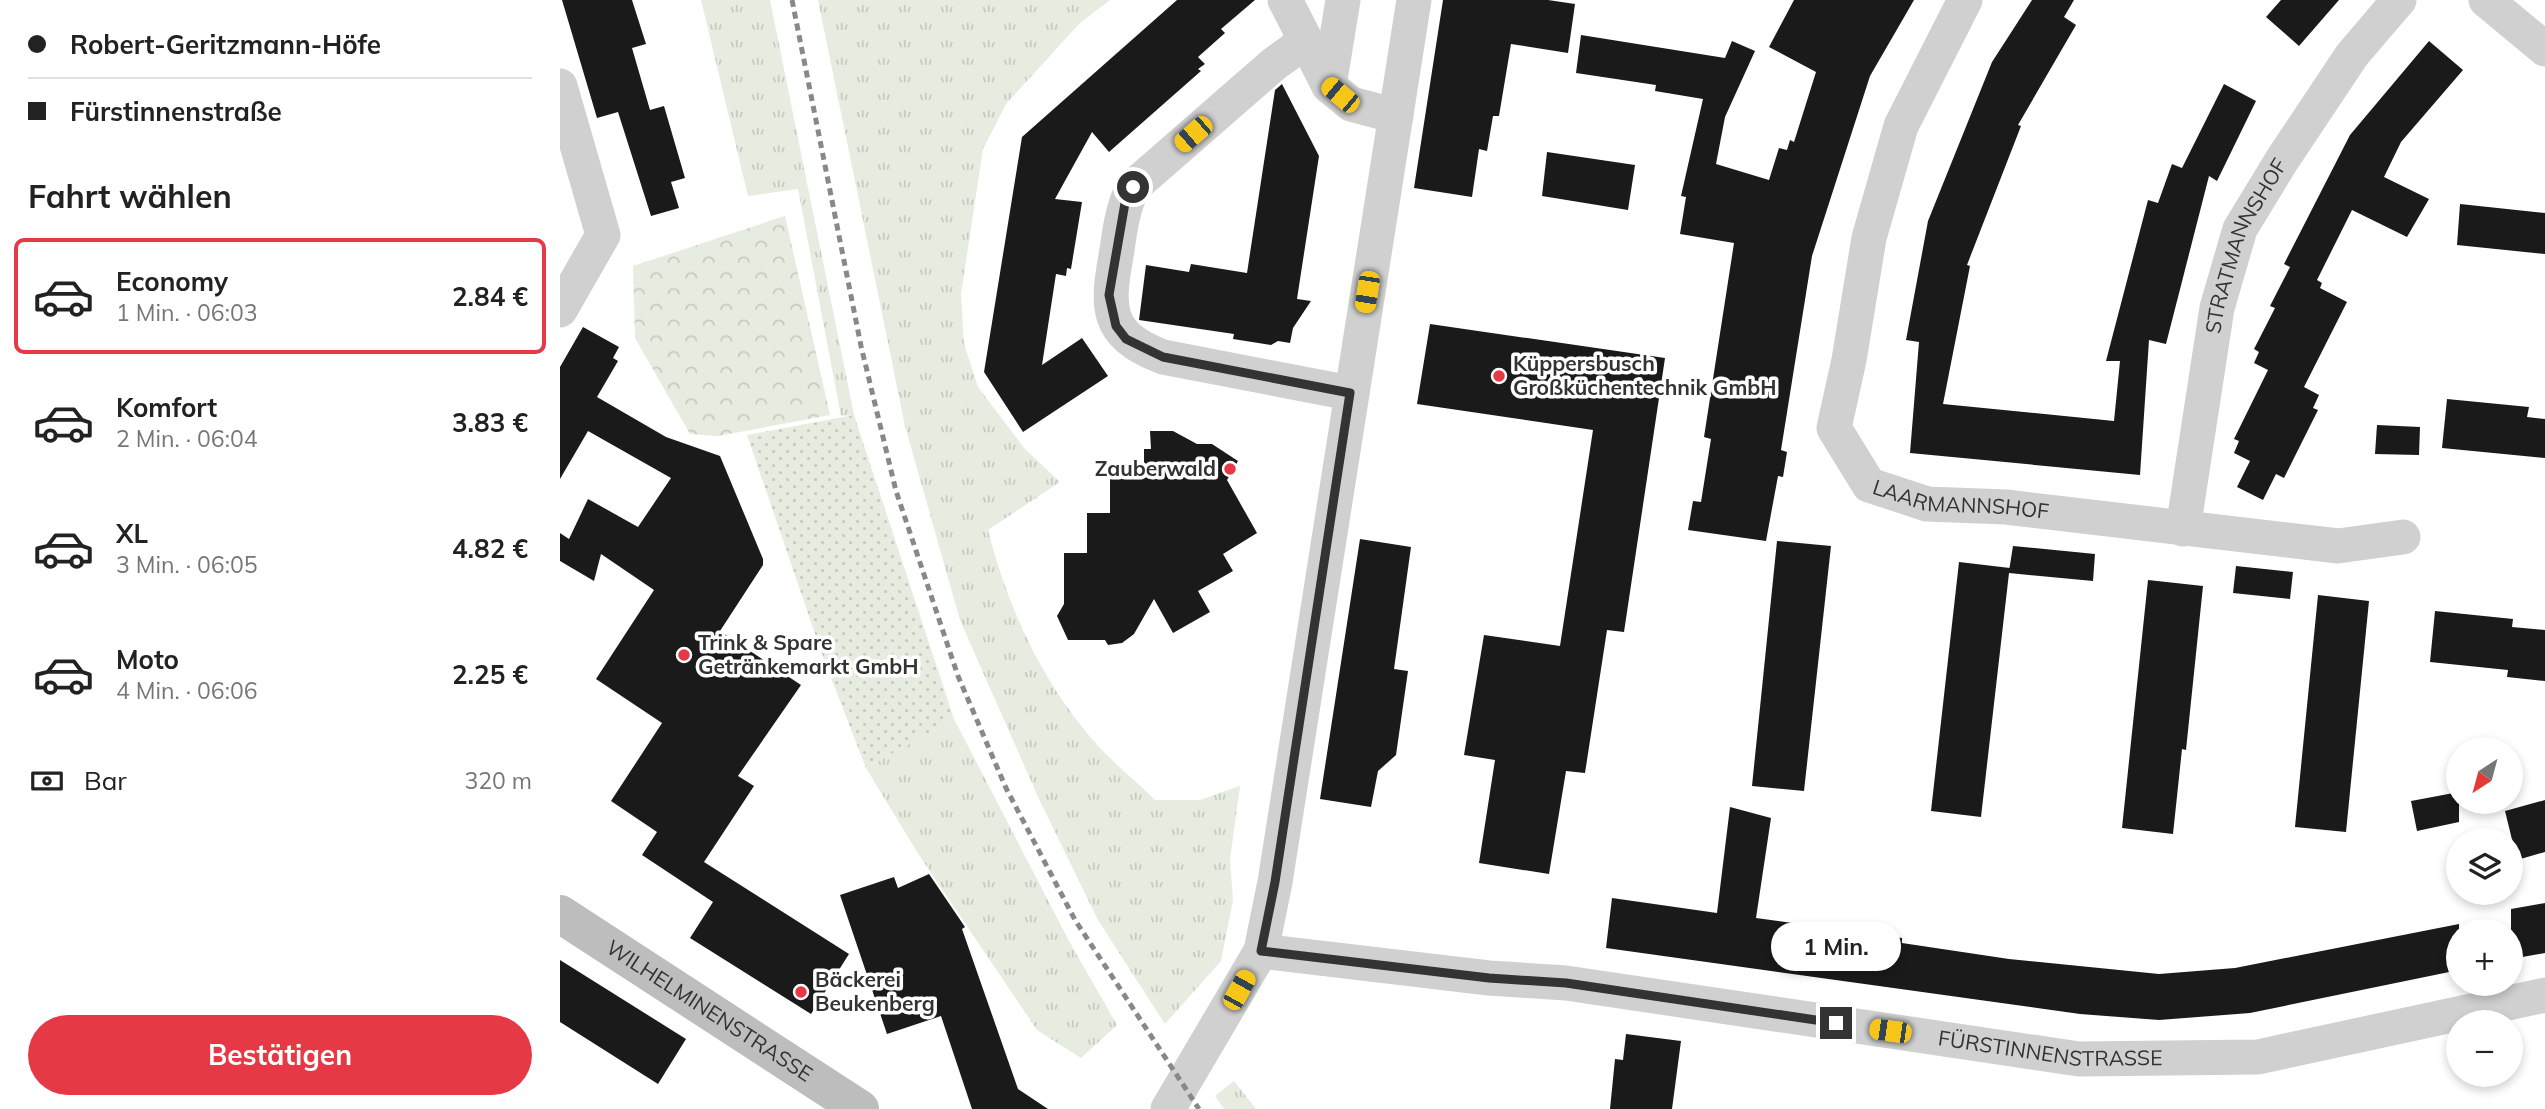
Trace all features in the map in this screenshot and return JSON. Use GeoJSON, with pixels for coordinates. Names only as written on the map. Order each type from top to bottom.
{"type":"FeatureCollection","features":[{"type":"Feature","properties":{"kind":"street"},"geometry":{"type":"LineString","coordinates":[[1284,0],[1329,86],[1351,104],[1396,116]]}},
{"type":"Feature","properties":{"kind":"street"},"geometry":{"type":"LineString","coordinates":[[1329,86],[1343,0]]}},
{"type":"Feature","properties":{"kind":"street"},"geometry":{"type":"LineString","coordinates":[[1168,1109],[1261,951],[1275,882],[1414,0]]}},
{"type":"Feature","properties":{"kind":"street","name":"LAARMANNSHOF"},"geometry":{"type":"LineString","coordinates":[[1965,0],[1901,126],[1869,238],[1834,428],[1869,485],[1927,504],[2006,507],[2338,546],[2403,537]]}},
{"type":"Feature","properties":{"kind":"street","name":"STRATMANNSHOF"},"geometry":{"type":"LineString","coordinates":[[2183,529],[2217,308],[2240,229],[2352,55],[2399,0]]}},
{"type":"Feature","properties":{"kind":"street"},"geometry":{"type":"LineString","coordinates":[[2486,0],[2545,49]]}},
{"type":"Feature","properties":{"kind":"street"},"geometry":{"type":"LineString","coordinates":[[1306,41],[1274,64],[1133,187],[1125,203],[1109,295],[1116,326],[1126,339],[1143,349],[1163,357],[1350,393]]}},
{"type":"Feature","properties":{"kind":"street"},"geometry":{"type":"LineString","coordinates":[[560,86],[574,183],[603,235],[560,310]]}},
{"type":"Feature","properties":{"kind":"street","name":"WILHELMINENSTRASSE"},"geometry":{"type":"LineString","coordinates":[[560,914],[860,1109]]}},
{"type":"Feature","properties":{"kind":"street","name":"FÜRSTINNENSTRASSE"},"geometry":{"type":"LineString","coordinates":[[1261,951],[1489,978],[1566,983],[2080,1059],[2258,1057],[2545,995]]}},
{"type":"Feature","properties":{"kind":"green space"},"geometry":{"type":"Polygon","coordinates":[[[701,0],[770,0],[854,415],[841,416],[798,189],[748,196],[701,0]]]}},
{"type":"Feature","properties":{"kind":"green space"},"geometry":{"type":"Polygon","coordinates":[[[818,0],[1110,0],[1079,24],[1006,104],[983,149],[961,294],[964,344],[978,387],[1024,448],[1060,482],[988,530],[1017,618],[1045,673],[1100,748],[1155,800],[1200,800],[1240,786],[1230,859],[1233,900],[1221,961],[1165,1024],[1098,920],[1039,799],[960,620],[905,426],[818,0]]]}},
{"type":"Feature","properties":{"kind":"green space"},"geometry":{"type":"Polygon","coordinates":[[[785,216],[830,415],[718,436],[690,434],[635,338],[633,266],[785,216]]]}},
{"type":"Feature","properties":{"kind":"green space"},"geometry":{"type":"Polygon","coordinates":[[[854,415],[954,719],[866,768],[823,657],[747,435],[854,415]]]}},
{"type":"Feature","properties":{"kind":"green space"},"geometry":{"type":"Polygon","coordinates":[[[954,719],[1069,941],[1117,1025],[1081,1058],[1037,1030],[919,855],[866,768],[954,719]]]}},
{"type":"Feature","properties":{"kind":"green space"},"geometry":{"type":"Polygon","coordinates":[[[1234,1081],[1256,1109],[1224,1109],[1215,1096],[1234,1081]]]}},
{"type":"Feature","properties":{"kind":"building"},"geometry":{"type":"Polygon","coordinates":[[[562,0],[632,0],[646,44],[632,48],[650,110],[664,106],[685,178],[671,182],[679,208],[651,216],[618,112],[597,118],[562,0]]]}},
{"type":"Feature","properties":{"kind":"building"},"geometry":{"type":"Polygon","coordinates":[[[1177,0],[1255,0],[1221,29],[1225,33],[1198,57],[1205,64],[1198,69],[1201,71],[1109,152],[1092,132],[1055,199],[1082,202],[1071,269],[1067,268],[1066,276],[1056,274],[1042,365],[1082,338],[1108,376],[1023,432],[984,372],[1022,137],[1177,0]]]}},
{"type":"Feature","properties":{"kind":"building"},"geometry":{"type":"Polygon","coordinates":[[[1443,0],[1548,0],[1575,4],[1568,53],[1511,44],[1499,116],[1493,116],[1487,151],[1479,149],[1472,197],[1414,188],[1443,0]]]}},
{"type":"Feature","properties":{"kind":"building"},"geometry":{"type":"Polygon","coordinates":[[[1794,0],[1914,0],[1870,76],[1812,256],[1781,450],[1787,452],[1783,477],[1778,476],[1766,541],[1688,530],[1693,501],[1701,502],[1711,439],[1704,437],[1734,243],[1680,234],[1686,197],[1681,196],[1703,99],[1655,91],[1656,85],[1576,73],[1581,35],[1725,58],[1732,41],[1755,51],[1725,117],[1716,164],[1769,180],[1779,148],[1787,150],[1790,140],[1794,142],[1816,72],[1769,47],[1794,0]]]}},
{"type":"Feature","properties":{"kind":"building"},"geometry":{"type":"Polygon","coordinates":[[[2032,0],[2074,0],[2064,17],[2076,25],[2018,125],[2021,126],[1967,265],[1970,266],[1943,404],[2114,421],[2120,361],[2106,361],[2148,200],[2158,203],[2172,164],[2182,168],[2224,84],[2256,101],[2217,181],[2209,176],[2166,344],[2149,340],[2140,475],[1910,453],[1919,342],[1906,340],[1928,221],[1992,62],[2032,0]]]}},
{"type":"Feature","properties":{"kind":"building"},"geometry":{"type":"Polygon","coordinates":[[[2281,0],[2339,0],[2299,46],[2266,17],[2281,0]]]}},
{"type":"Feature","properties":{"kind":"building"},"geometry":{"type":"Polygon","coordinates":[[[2429,41],[2463,70],[2401,142],[2384,177],[2429,199],[2407,237],[2352,210],[2317,280],[2322,283],[2320,288],[2347,302],[2304,387],[2319,395],[2313,408],[2318,410],[2284,478],[2276,474],[2263,500],[2237,487],[2250,461],[2234,453],[2239,441],[2234,439],[2268,370],[2254,363],[2259,352],[2254,349],[2275,308],[2270,306],[2290,267],[2284,264],[2350,135],[2429,41]]]}},
{"type":"Feature","properties":{"kind":"building"},"geometry":{"type":"Polygon","coordinates":[[[1282,84],[1319,156],[1297,299],[1311,301],[1293,328],[1290,343],[1278,341],[1271,345],[1233,339],[1234,334],[1139,320],[1146,265],[1189,272],[1191,264],[1247,273],[1275,90],[1282,84]]]}},
{"type":"Feature","properties":{"kind":"building"},"geometry":{"type":"Polygon","coordinates":[[[1547,152],[1635,165],[1628,210],[1542,196],[1547,152]]]}},
{"type":"Feature","properties":{"kind":"building"},"geometry":{"type":"Polygon","coordinates":[[[2460,204],[2545,213],[2545,254],[2457,245],[2460,204]]]}},
{"type":"Feature","properties":{"kind":"building"},"geometry":{"type":"Polygon","coordinates":[[[1430,324],[1665,358],[1624,632],[1607,630],[1585,773],[1566,771],[1549,874],[1479,863],[1495,760],[1464,755],[1484,635],[1560,646],[1593,430],[1417,404],[1430,324]]]}},
{"type":"Feature","properties":{"kind":"building"},"geometry":{"type":"Polygon","coordinates":[[[583,327],[619,347],[613,358],[618,361],[597,397],[666,437],[720,456],[763,559],[763,565],[720,631],[801,685],[738,776],[754,786],[704,862],[849,954],[811,1014],[690,938],[713,902],[642,855],[657,832],[611,801],[662,723],[596,679],[654,590],[601,554],[594,581],[560,561],[560,533],[569,539],[588,499],[638,527],[671,478],[588,431],[560,479],[560,367],[583,327]]]}},
{"type":"Feature","properties":{"kind":"building"},"geometry":{"type":"Polygon","coordinates":[[[2447,399],[2529,407],[2527,417],[2545,419],[2545,458],[2442,448],[2447,399]]]}},
{"type":"Feature","properties":{"kind":"building"},"geometry":{"type":"Polygon","coordinates":[[[2377,425],[2420,427],[2419,455],[2375,454],[2377,425]]]}},
{"type":"Feature","properties":{"kind":"building"},"geometry":{"type":"Polygon","coordinates":[[[1150,431],[1173,431],[1197,444],[1212,444],[1238,461],[1227,480],[1257,533],[1223,554],[1233,571],[1198,591],[1210,612],[1173,633],[1154,599],[1134,634],[1122,643],[1108,645],[1105,640],[1068,640],[1057,616],[1064,604],[1064,553],[1087,553],[1087,513],[1110,513],[1110,473],[1144,473],[1144,449],[1151,449],[1150,431]]]}},
{"type":"Feature","properties":{"kind":"building"},"geometry":{"type":"Polygon","coordinates":[[[1360,539],[1411,547],[1394,669],[1408,671],[1396,755],[1378,771],[1371,807],[1320,799],[1360,539]]]}},
{"type":"Feature","properties":{"kind":"building"},"geometry":{"type":"Polygon","coordinates":[[[1777,541],[1831,546],[1804,791],[1752,786],[1777,541]]]}},
{"type":"Feature","properties":{"kind":"building"},"geometry":{"type":"Polygon","coordinates":[[[2013,546],[2095,554],[2093,581],[2009,573],[1981,817],[1931,811],[1959,562],[2009,568],[2013,546]]]}},
{"type":"Feature","properties":{"kind":"building"},"geometry":{"type":"Polygon","coordinates":[[[2236,566],[2293,572],[2290,599],[2233,593],[2236,566]]]}},
{"type":"Feature","properties":{"kind":"building"},"geometry":{"type":"Polygon","coordinates":[[[2148,580],[2203,586],[2186,750],[2182,749],[2173,834],[2122,828],[2148,580]]]}},
{"type":"Feature","properties":{"kind":"building"},"geometry":{"type":"Polygon","coordinates":[[[2318,595],[2369,601],[2346,832],[2295,827],[2318,595]]]}},
{"type":"Feature","properties":{"kind":"building"},"geometry":{"type":"Polygon","coordinates":[[[2435,611],[2513,619],[2512,627],[2545,630],[2545,681],[2507,677],[2508,670],[2430,662],[2435,611]]]}},
{"type":"Feature","properties":{"kind":"building"},"geometry":{"type":"Polygon","coordinates":[[[2446,794],[2446,814],[2459,814],[2459,822],[2417,831],[2411,801],[2446,794]]]}},
{"type":"Feature","properties":{"kind":"building"},"geometry":{"type":"Polygon","coordinates":[[[2545,800],[2545,852],[2523,858],[2523,828],[2509,828],[2506,814],[2524,814],[2524,806],[2545,800]]]}},
{"type":"Feature","properties":{"kind":"building"},"geometry":{"type":"Polygon","coordinates":[[[1730,807],[1771,818],[1756,918],[1902,938],[1902,943],[2009,959],[2159,974],[2235,968],[2446,927],[2446,973],[2250,1013],[2159,1020],[2080,1014],[1606,948],[1612,898],[1717,913],[1730,807]]]}},
{"type":"Feature","properties":{"kind":"building"},"geometry":{"type":"Polygon","coordinates":[[[929,874],[965,927],[962,929],[1018,1089],[1048,1109],[972,1109],[941,1016],[887,1034],[840,895],[894,877],[898,888],[929,874]]]}},
{"type":"Feature","properties":{"kind":"building"},"geometry":{"type":"Polygon","coordinates":[[[2545,903],[2545,953],[2523,957],[2523,919],[2511,919],[2511,909],[2545,903]]]}},
{"type":"Feature","properties":{"kind":"building"},"geometry":{"type":"Polygon","coordinates":[[[560,960],[686,1039],[658,1084],[560,1022],[560,960]]]}},
{"type":"Feature","properties":{"kind":"building"},"geometry":{"type":"Polygon","coordinates":[[[1626,1034],[1681,1041],[1672,1109],[1610,1109],[1615,1059],[1623,1060],[1626,1034]]]}},
{"type":"Feature","properties":{"kind":"railway"},"geometry":{"type":"LineString","coordinates":[[792,0],[861,346],[896,491],[958,676],[1006,788],[1075,920],[1199,1109]]}},
{"type":"Feature","properties":{"kind":"place","name":"Küppersbusch Großküchentechnik GmbH"},"geometry":{"type":"Point","coordinates":[1499,376]}},
{"type":"Feature","properties":{"kind":"place","name":"Zauberwald"},"geometry":{"type":"Point","coordinates":[1230,469]}},
{"type":"Feature","properties":{"kind":"place","name":"Trink & Spare Getränkemarkt GmbH"},"geometry":{"type":"Point","coordinates":[684,655]}},
{"type":"Feature","properties":{"kind":"place","name":"Bäckerei Beukenberg"},"geometry":{"type":"Point","coordinates":[801,992]}},
{"type":"Feature","properties":{"kind":"route"},"geometry":{"type":"LineString","coordinates":[[1133,187],[1125,203],[1109,295],[1116,326],[1126,339],[1163,357],[1350,393],[1275,882],[1261,951],[1489,978],[1566,983],[1836,1023]]}}]}
